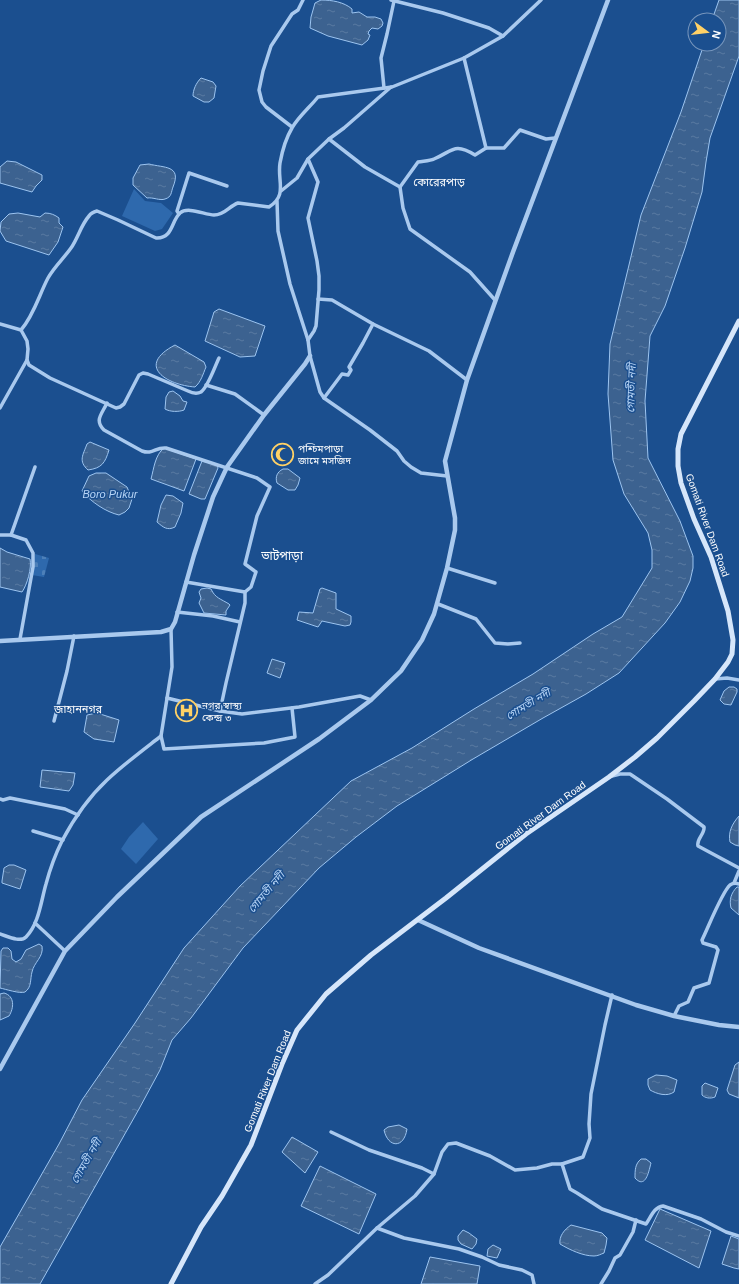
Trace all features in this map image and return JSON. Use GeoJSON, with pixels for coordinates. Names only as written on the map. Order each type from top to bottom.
{"type":"FeatureCollection","features":[{"type":"Feature","properties":{"kind":"main road","name":"Gomati River Dam Road"},"geometry":{"type":"LineString","coordinates":[[171,1284],[201,1227],[222,1196],[251,1145],[282,1064],[297,1030],[326,994],[371,955],[418,920],[526,834],[609,777],[635,757],[657,738],[715,679],[728,662],[732,654],[733,640],[728,611],[711,557],[694,519],[681,483],[678,466],[678,449],[681,434],[739,321]]}},
{"type":"Feature","properties":{"kind":"street"},"geometry":{"type":"LineString","coordinates":[[292,127],[266,107],[262,102],[259,90],[263,70],[271,46],[292,14],[298,10],[303,0]]}},
{"type":"Feature","properties":{"kind":"street"},"geometry":{"type":"LineString","coordinates":[[384,88],[381,58],[393,0],[489,28],[503,36]]}},
{"type":"Feature","properties":{"kind":"street"},"geometry":{"type":"LineString","coordinates":[[447,476],[421,473],[411,467],[397,452],[370,430],[324,398],[320,392],[310,356],[308,340],[290,284],[278,231],[277,201],[281,191],[280,164],[292,127],[318,97],[392,87],[464,58],[503,36],[541,0]]}},
{"type":"Feature","properties":{"kind":"street"},"geometry":{"type":"LineString","coordinates":[[0,1069],[65,951],[128,887],[201,817],[319,738],[371,700],[401,671],[422,640],[438,604],[455,530],[455,518],[445,461],[467,380],[555,138],[608,0]]}},
{"type":"Feature","properties":{"kind":"street"},"geometry":{"type":"LineString","coordinates":[[464,58],[486,148]]}},
{"type":"Feature","properties":{"kind":"street"},"geometry":{"type":"LineString","coordinates":[[281,191],[297,178],[308,159],[329,139],[392,87]]}},
{"type":"Feature","properties":{"kind":"street"},"geometry":{"type":"LineString","coordinates":[[495,300],[470,272],[410,229],[403,208],[400,187],[418,162],[433,160],[458,148],[465,149],[475,155],[486,148],[504,148],[520,130],[546,139],[555,138]]}},
{"type":"Feature","properties":{"kind":"street"},"geometry":{"type":"LineString","coordinates":[[329,139],[364,167],[369,168],[400,187]]}},
{"type":"Feature","properties":{"kind":"street"},"geometry":{"type":"LineString","coordinates":[[308,159],[318,182],[308,218],[317,261],[319,283],[316,326],[308,340]]}},
{"type":"Feature","properties":{"kind":"street"},"geometry":{"type":"LineString","coordinates":[[21,330],[35,308],[49,277],[72,247],[84,222],[90,214],[96,211],[161,239],[168,235],[179,214],[178,211],[189,173],[226,186]]}},
{"type":"Feature","properties":{"kind":"street"},"geometry":{"type":"LineString","coordinates":[[179,214],[186,211],[198,211],[217,215],[223,214],[229,208],[238,203],[269,207],[277,201]]}},
{"type":"Feature","properties":{"kind":"street"},"geometry":{"type":"LineString","coordinates":[[318,299],[332,300],[373,324],[429,351],[467,380]]}},
{"type":"Feature","properties":{"kind":"street"},"geometry":{"type":"LineString","coordinates":[[0,324],[21,330],[28,349],[26,360],[0,408]]}},
{"type":"Feature","properties":{"kind":"street"},"geometry":{"type":"LineString","coordinates":[[324,398],[342,374],[348,375],[350,372],[351,370],[349,367],[364,343],[373,324]]}},
{"type":"Feature","properties":{"kind":"street"},"geometry":{"type":"LineString","coordinates":[[292,708],[295,736],[264,743],[164,750],[161,736],[172,667],[171,629],[213,497],[227,468],[264,414],[310,356]]}},
{"type":"Feature","properties":{"kind":"street"},"geometry":{"type":"LineString","coordinates":[[26,360],[29,365],[50,378],[116,408],[124,404],[139,375],[143,373],[195,394],[201,392],[219,358]]}},
{"type":"Feature","properties":{"kind":"street"},"geometry":{"type":"LineString","coordinates":[[206,385],[235,394],[264,414]]}},
{"type":"Feature","properties":{"kind":"street"},"geometry":{"type":"LineString","coordinates":[[107,403],[99,419],[100,426],[104,430],[142,451],[152,453],[156,449],[166,448],[257,478],[270,487],[257,516],[245,564],[256,572],[251,587],[246,592],[245,603],[220,711]]}},
{"type":"Feature","properties":{"kind":"street"},"geometry":{"type":"LineString","coordinates":[[11,535],[35,467]]}},
{"type":"Feature","properties":{"kind":"street"},"geometry":{"type":"LineString","coordinates":[[0,536],[11,535],[26,540],[33,553],[20,639]]}},
{"type":"Feature","properties":{"kind":"street"},"geometry":{"type":"LineString","coordinates":[[447,568],[495,583]]}},
{"type":"Feature","properties":{"kind":"street"},"geometry":{"type":"LineString","coordinates":[[186,582],[246,592]]}},
{"type":"Feature","properties":{"kind":"street"},"geometry":{"type":"LineString","coordinates":[[438,604],[476,619],[496,643],[520,643]]}},
{"type":"Feature","properties":{"kind":"street"},"geometry":{"type":"LineString","coordinates":[[177,612],[213,616],[240,622]]}},
{"type":"Feature","properties":{"kind":"street"},"geometry":{"type":"LineString","coordinates":[[0,641],[161,632],[171,629]]}},
{"type":"Feature","properties":{"kind":"street"},"geometry":{"type":"LineString","coordinates":[[54,721],[67,671],[74,636]]}},
{"type":"Feature","properties":{"kind":"street"},"geometry":{"type":"LineString","coordinates":[[715,679],[727,678],[739,680]]}},
{"type":"Feature","properties":{"kind":"street"},"geometry":{"type":"LineString","coordinates":[[167,698],[220,711],[242,714],[292,708],[360,696],[371,700]]}},
{"type":"Feature","properties":{"kind":"street"},"geometry":{"type":"LineString","coordinates":[[0,934],[22,940],[26,936],[35,923],[53,863],[62,840],[78,816],[90,799],[107,780],[161,736]]}},
{"type":"Feature","properties":{"kind":"street"},"geometry":{"type":"LineString","coordinates":[[609,777],[620,774],[630,774],[704,827],[704,831],[697,842],[698,846],[739,870],[734,883]]}},
{"type":"Feature","properties":{"kind":"street"},"geometry":{"type":"LineString","coordinates":[[0,800],[10,798],[65,809],[78,816]]}},
{"type":"Feature","properties":{"kind":"street"},"geometry":{"type":"LineString","coordinates":[[33,831],[62,840]]}},
{"type":"Feature","properties":{"kind":"street"},"geometry":{"type":"LineString","coordinates":[[674,1016],[679,1006],[688,1002],[694,988],[709,983],[718,950],[716,947],[703,943],[702,940],[729,885],[734,883],[739,884]]}},
{"type":"Feature","properties":{"kind":"street"},"geometry":{"type":"LineString","coordinates":[[418,920],[479,948],[636,1004],[674,1016],[719,1025],[739,1027]]}},
{"type":"Feature","properties":{"kind":"street"},"geometry":{"type":"LineString","coordinates":[[35,923],[65,951]]}},
{"type":"Feature","properties":{"kind":"street"},"geometry":{"type":"LineString","coordinates":[[315,1284],[328,1275],[377,1228],[415,1196],[434,1174],[442,1152],[448,1144],[456,1143],[490,1156],[515,1170],[562,1164],[583,1157],[590,1138],[589,1124],[591,1094],[603,1031],[612,995]]}},
{"type":"Feature","properties":{"kind":"street"},"geometry":{"type":"LineString","coordinates":[[331,1132],[369,1150],[422,1168],[434,1174]]}},
{"type":"Feature","properties":{"kind":"street"},"geometry":{"type":"LineString","coordinates":[[562,1164],[570,1189],[602,1209],[646,1224],[656,1209],[663,1206],[701,1219],[726,1232],[739,1236]]}},
{"type":"Feature","properties":{"kind":"street"},"geometry":{"type":"LineString","coordinates":[[601,1284],[615,1258],[620,1255],[633,1232],[636,1220]]}},
{"type":"Feature","properties":{"kind":"street"},"geometry":{"type":"LineString","coordinates":[[377,1228],[404,1238],[459,1249],[499,1265],[522,1270],[532,1274],[534,1284]]}},
{"type":"Feature","properties":{"kind":"green space"},"geometry":{"type":"Polygon","coordinates":[[[134,189],[145,201],[161,203],[173,213],[162,229],[155,231],[122,216],[134,189]]]}},
{"type":"Feature","properties":{"kind":"green space"},"geometry":{"type":"Polygon","coordinates":[[[35,554],[49,558],[44,577],[32,575],[35,554]]]}},
{"type":"Feature","properties":{"kind":"green space"},"geometry":{"type":"Polygon","coordinates":[[[143,822],[158,839],[136,864],[121,849],[129,837],[143,822]]]}},
{"type":"Feature","properties":{"kind":"water"},"geometry":{"type":"Polygon","coordinates":[[[321,0],[342,3],[352,9],[352,13],[359,12],[367,17],[381,19],[383,23],[382,26],[378,29],[372,28],[368,34],[370,35],[368,40],[362,45],[328,36],[310,28],[315,3],[321,0]]]}},
{"type":"Feature","properties":{"kind":"water","name":"গোমতী নদী"},"geometry":{"type":"Polygon","coordinates":[[[719,0],[739,0],[739,56],[710,138],[702,192],[685,248],[665,306],[650,336],[645,401],[648,458],[680,521],[693,556],[693,568],[690,581],[680,602],[665,623],[619,673],[586,694],[473,759],[397,806],[356,837],[319,868],[243,948],[191,1018],[172,1040],[160,1070],[139,1109],[40,1284],[0,1284],[0,1247],[59,1144],[82,1100],[184,948],[240,886],[351,781],[412,748],[533,674],[593,634],[622,617],[652,568],[652,550],[648,533],[624,494],[613,460],[608,394],[610,344],[641,215],[681,112],[701,52],[727,52],[727,12],[715,12],[719,0]]]}},
{"type":"Feature","properties":{"kind":"water"},"geometry":{"type":"Polygon","coordinates":[[[201,78],[213,82],[216,86],[214,98],[209,102],[204,102],[193,96],[195,87],[201,78]]]}},
{"type":"Feature","properties":{"kind":"water"},"geometry":{"type":"Polygon","coordinates":[[[7,161],[16,162],[42,175],[42,180],[32,192],[0,183],[0,167],[7,161]]]}},
{"type":"Feature","properties":{"kind":"water"},"geometry":{"type":"Polygon","coordinates":[[[149,164],[166,167],[173,171],[175,180],[169,197],[161,200],[147,198],[133,185],[133,178],[140,165],[149,164]]]}},
{"type":"Feature","properties":{"kind":"water"},"geometry":{"type":"Polygon","coordinates":[[[18,213],[40,217],[47,213],[53,214],[59,218],[59,223],[63,227],[58,242],[49,255],[6,241],[0,231],[1,222],[9,214],[18,213]]]}},
{"type":"Feature","properties":{"kind":"water"},"geometry":{"type":"Polygon","coordinates":[[[219,309],[265,326],[255,356],[240,357],[205,341],[214,312],[219,309]]]}},
{"type":"Feature","properties":{"kind":"water"},"geometry":{"type":"Polygon","coordinates":[[[175,345],[204,362],[206,367],[195,387],[174,383],[160,373],[156,367],[157,360],[163,353],[175,345]]]}},
{"type":"Feature","properties":{"kind":"water"},"geometry":{"type":"Polygon","coordinates":[[[173,391],[180,396],[183,401],[187,402],[184,410],[169,411],[165,409],[166,397],[169,392],[173,391]]]}},
{"type":"Feature","properties":{"kind":"water"},"geometry":{"type":"Polygon","coordinates":[[[90,442],[109,450],[106,458],[100,466],[88,470],[83,464],[82,458],[87,444],[90,442]]]}},
{"type":"Feature","properties":{"kind":"water"},"geometry":{"type":"Polygon","coordinates":[[[164,448],[196,459],[184,491],[151,479],[157,458],[164,448]]]}},
{"type":"Feature","properties":{"kind":"water"},"geometry":{"type":"Polygon","coordinates":[[[202,461],[217,465],[218,468],[205,499],[189,494],[202,461]]]}},
{"type":"Feature","properties":{"kind":"water"},"geometry":{"type":"Polygon","coordinates":[[[283,469],[288,469],[300,478],[295,490],[288,490],[277,483],[277,475],[283,469]]]}},
{"type":"Feature","properties":{"kind":"water","name":"Boro Pukur"},"geometry":{"type":"Polygon","coordinates":[[[96,473],[106,473],[127,487],[132,499],[129,508],[125,512],[119,515],[109,512],[94,503],[82,491],[89,476],[96,473]]]}},
{"type":"Feature","properties":{"kind":"water"},"geometry":{"type":"Polygon","coordinates":[[[166,495],[173,496],[183,503],[181,513],[175,527],[170,529],[163,527],[157,522],[161,505],[166,495]]]}},
{"type":"Feature","properties":{"kind":"water"},"geometry":{"type":"Polygon","coordinates":[[[0,548],[7,552],[30,559],[29,576],[22,592],[0,587],[0,548]]]}},
{"type":"Feature","properties":{"kind":"water"},"geometry":{"type":"Polygon","coordinates":[[[322,588],[336,593],[336,609],[351,616],[350,625],[345,626],[322,621],[318,627],[297,620],[299,612],[313,613],[320,589],[322,588]]]}},
{"type":"Feature","properties":{"kind":"water"},"geometry":{"type":"Polygon","coordinates":[[[201,589],[211,589],[216,596],[230,605],[226,611],[226,615],[204,613],[199,603],[201,598],[199,592],[201,589]]]}},
{"type":"Feature","properties":{"kind":"water"},"geometry":{"type":"Polygon","coordinates":[[[272,659],[285,663],[280,678],[267,673],[272,659]]]}},
{"type":"Feature","properties":{"kind":"water"},"geometry":{"type":"Polygon","coordinates":[[[729,687],[734,687],[737,689],[731,705],[724,704],[720,700],[724,691],[729,687]]]}},
{"type":"Feature","properties":{"kind":"water"},"geometry":{"type":"Polygon","coordinates":[[[97,713],[119,720],[114,742],[94,739],[84,732],[87,715],[97,713]]]}},
{"type":"Feature","properties":{"kind":"water"},"geometry":{"type":"Polygon","coordinates":[[[42,770],[75,773],[73,785],[69,791],[40,787],[42,770]]]}},
{"type":"Feature","properties":{"kind":"water"},"geometry":{"type":"Polygon","coordinates":[[[739,816],[739,846],[730,842],[730,835],[731,828],[739,816]]]}},
{"type":"Feature","properties":{"kind":"water"},"geometry":{"type":"Polygon","coordinates":[[[9,865],[14,865],[26,870],[20,889],[2,883],[4,868],[9,865]]]}},
{"type":"Feature","properties":{"kind":"water"},"geometry":{"type":"Polygon","coordinates":[[[737,887],[739,887],[739,915],[731,908],[730,905],[730,899],[737,887]]]}},
{"type":"Feature","properties":{"kind":"water"},"geometry":{"type":"Polygon","coordinates":[[[39,944],[42,946],[42,953],[33,968],[30,985],[27,990],[25,992],[20,992],[0,988],[1,951],[3,948],[8,948],[11,951],[12,959],[16,962],[21,959],[26,950],[39,944]]]}},
{"type":"Feature","properties":{"kind":"water"},"geometry":{"type":"Polygon","coordinates":[[[4,993],[12,999],[13,1006],[9,1016],[0,1020],[0,994],[4,993]]]}},
{"type":"Feature","properties":{"kind":"water"},"geometry":{"type":"Polygon","coordinates":[[[739,1062],[739,1098],[729,1094],[727,1090],[735,1065],[739,1062]]]}},
{"type":"Feature","properties":{"kind":"water"},"geometry":{"type":"Polygon","coordinates":[[[656,1075],[667,1076],[677,1080],[674,1092],[671,1094],[662,1094],[650,1090],[648,1079],[656,1075]]]}},
{"type":"Feature","properties":{"kind":"water"},"geometry":{"type":"Polygon","coordinates":[[[705,1083],[718,1088],[715,1097],[708,1098],[702,1095],[702,1086],[705,1083]]]}},
{"type":"Feature","properties":{"kind":"water"},"geometry":{"type":"Polygon","coordinates":[[[399,1125],[407,1129],[405,1136],[399,1143],[392,1143],[386,1136],[384,1130],[388,1127],[399,1125]]]}},
{"type":"Feature","properties":{"kind":"water"},"geometry":{"type":"Polygon","coordinates":[[[292,1137],[318,1152],[305,1173],[282,1152],[292,1137]]]}},
{"type":"Feature","properties":{"kind":"water"},"geometry":{"type":"Polygon","coordinates":[[[641,1159],[646,1159],[651,1163],[648,1174],[642,1182],[635,1178],[636,1165],[641,1159]]]}},
{"type":"Feature","properties":{"kind":"water"},"geometry":{"type":"Polygon","coordinates":[[[320,1166],[376,1194],[359,1234],[301,1206],[320,1166]]]}},
{"type":"Feature","properties":{"kind":"water"},"geometry":{"type":"Polygon","coordinates":[[[660,1209],[711,1231],[699,1268],[645,1240],[660,1209]]]}},
{"type":"Feature","properties":{"kind":"water"},"geometry":{"type":"Polygon","coordinates":[[[571,1225],[602,1233],[607,1238],[604,1253],[595,1256],[585,1255],[560,1244],[562,1233],[571,1225]]]}},
{"type":"Feature","properties":{"kind":"water"},"geometry":{"type":"Polygon","coordinates":[[[463,1230],[477,1239],[476,1244],[472,1249],[461,1244],[458,1240],[458,1236],[463,1230]]]}},
{"type":"Feature","properties":{"kind":"water"},"geometry":{"type":"Polygon","coordinates":[[[731,1236],[739,1239],[739,1269],[722,1264],[731,1236]]]}},
{"type":"Feature","properties":{"kind":"water"},"geometry":{"type":"Polygon","coordinates":[[[493,1245],[501,1249],[497,1258],[487,1256],[488,1249],[493,1245]]]}},
{"type":"Feature","properties":{"kind":"water"},"geometry":{"type":"Polygon","coordinates":[[[430,1257],[480,1266],[477,1284],[421,1284],[430,1257]]]}},
{"type":"Feature","properties":{"kind":"place","name":"পশ্চিমপাড়া জামে মসজিদ"},"geometry":{"type":"Point","coordinates":[282,454]}},
{"type":"Feature","properties":{"kind":"place","name":"নগর স্বাস্থ্য কেন্দ্র ৩"},"geometry":{"type":"Point","coordinates":[187,711]}},
{"type":"Feature","properties":{"kind":"district","name":"কোরেরপাড়"},"geometry":{"type":"Point","coordinates":[439,182]}},
{"type":"Feature","properties":{"kind":"district","name":"ভাটপাড়া"},"geometry":{"type":"Point","coordinates":[282,556]}},
{"type":"Feature","properties":{"kind":"district","name":"জাহাননগর"},"geometry":{"type":"Point","coordinates":[78,709]}}]}
